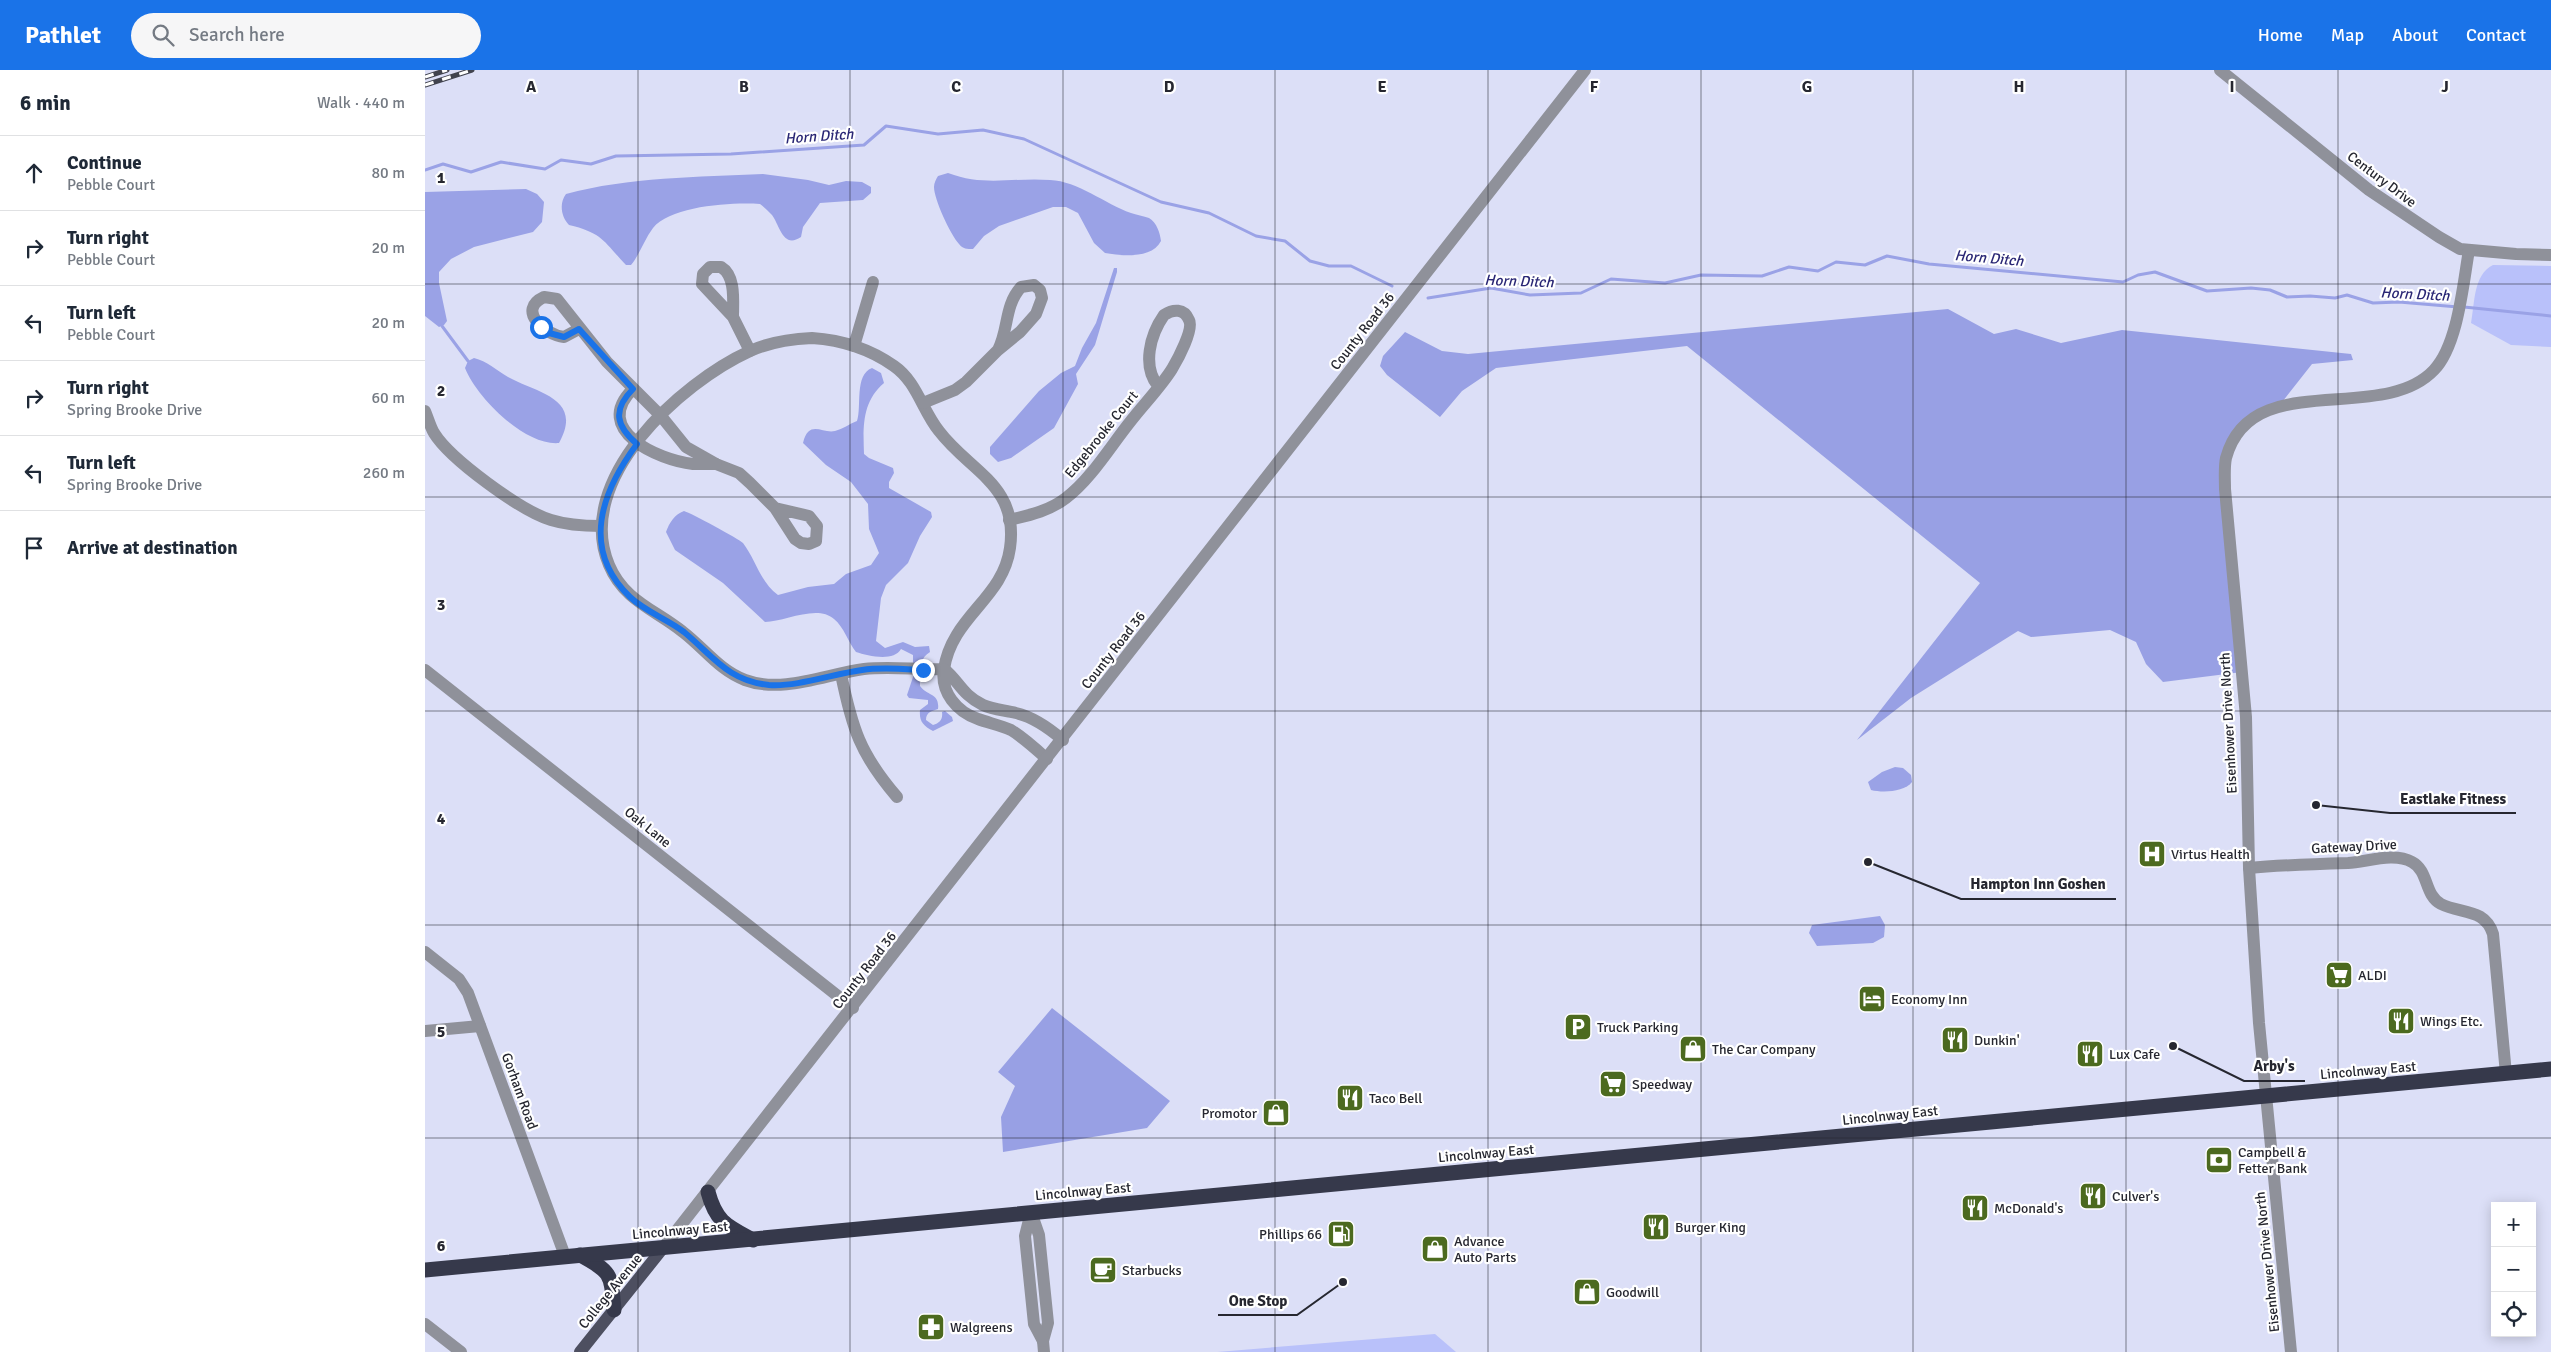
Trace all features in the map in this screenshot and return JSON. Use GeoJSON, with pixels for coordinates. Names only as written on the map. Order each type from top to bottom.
{"type":"FeatureCollection","features":[{"type":"Feature","properties":{"kind":"highway","name":"Lincolnway East"},"geometry":{"type":"LineString","coordinates":[[425,1270],[2551,1069]]}},
{"type":"Feature","properties":{"kind":"highway"},"geometry":{"type":"LineString","coordinates":[[708,1192],[718,1218],[727,1226],[753,1240]]}},
{"type":"Feature","properties":{"kind":"highway"},"geometry":{"type":"LineString","coordinates":[[572,1256],[600,1266],[608,1274],[612,1281],[614,1310]]}},
{"type":"Feature","properties":{"kind":"main road","name":"College Avenue"},"geometry":{"type":"LineString","coordinates":[[580,1352],[663,1248]]}},
{"type":"Feature","properties":{"kind":"street","name":"County Road 36"},"geometry":{"type":"LineString","coordinates":[[663,1248],[1063,740],[1585,70]]}},
{"type":"Feature","properties":{"kind":"street","name":"Century Drive"},"geometry":{"type":"LineString","coordinates":[[2220,70],[2369,190],[2439,237],[2460,248],[2469,250],[2551,255]]}},
{"type":"Feature","properties":{"kind":"street","name":"Eisenhower Drive North"},"geometry":{"type":"LineString","coordinates":[[2291,1352],[2267,1095],[2249,868],[2246,717],[2225,489],[2226,459],[2238,433],[2254,416],[2279,406],[2389,393],[2413,386],[2434,370],[2443,358],[2452,332],[2469,250]]}},
{"type":"Feature","properties":{"kind":"street"},"geometry":{"type":"LineString","coordinates":[[854,346],[873,282]]}},
{"type":"Feature","properties":{"kind":"street"},"geometry":{"type":"LineString","coordinates":[[923,403],[955,390],[966,382],[998,350],[1020,332],[1036,314],[1042,298],[1040,290],[1034,285],[1021,287],[1009,304],[1003,340],[998,350]]}},
{"type":"Feature","properties":{"kind":"street","name":"Edgebrooke Court"},"geometry":{"type":"LineString","coordinates":[[1009,520],[1041,512],[1068,497],[1086,477],[1174,366],[1191,327],[1188,317],[1180,311],[1175,310],[1164,315],[1150,351],[1149,369],[1158,386]]}},
{"type":"Feature","properties":{"kind":"street"},"geometry":{"type":"LineString","coordinates":[[733,317],[751,351]]}},
{"type":"Feature","properties":{"kind":"street"},"geometry":{"type":"LineString","coordinates":[[579,329],[633,389],[661,416],[686,447],[716,464],[739,473],[775,508]]}},
{"type":"Feature","properties":{"kind":"street"},"geometry":{"type":"LineString","coordinates":[[1047,760],[1010,730],[977,719],[959,708],[944,687],[942,680],[944,669],[952,640],[991,591],[1003,572],[1010,549],[1009,520],[1006,505],[995,485],[947,441],[938,430],[910,381],[896,367],[874,353],[854,346],[812,338],[777,342],[751,351],[704,379],[661,416],[637,444],[608,491],[601,526],[609,565],[622,587],[640,605],[684,632],[725,670],[746,680],[769,685],[783,685],[887,668],[944,669],[952,676],[961,691],[983,705],[995,710],[1026,715],[1051,730],[1063,740]]}},
{"type":"Feature","properties":{"kind":"street"},"geometry":{"type":"LineString","coordinates":[[633,389],[622,401],[619,419],[625,432],[637,444],[691,464],[716,464]]}},
{"type":"Feature","properties":{"kind":"street"},"geometry":{"type":"LineString","coordinates":[[425,411],[429,430],[461,461],[530,511],[562,523],[601,526]]}},
{"type":"Feature","properties":{"kind":"street","name":"Oak Lane"},"geometry":{"type":"LineString","coordinates":[[425,670],[853,1008]]}},
{"type":"Feature","properties":{"kind":"street"},"geometry":{"type":"LineString","coordinates":[[841,674],[850,717],[861,749],[876,772],[897,797]]}},
{"type":"Feature","properties":{"kind":"street","name":"Gateway Drive"},"geometry":{"type":"LineString","coordinates":[[2249,868],[2350,863],[2397,858],[2406,859],[2419,867],[2432,897],[2438,903],[2479,915],[2491,926],[2493,934],[2506,1074]]}},
{"type":"Feature","properties":{"kind":"street","name":"Gorham Road"},"geometry":{"type":"LineString","coordinates":[[425,952],[463,984],[572,1256]]}},
{"type":"Feature","properties":{"kind":"street"},"geometry":{"type":"LineString","coordinates":[[425,1031],[480,1026]]}},
{"type":"Feature","properties":{"kind":"street"},"geometry":{"type":"LineString","coordinates":[[1031,1212],[1039,1235],[1049,1323],[1043,1346]]}},
{"type":"Feature","properties":{"kind":"street"},"geometry":{"type":"LineString","coordinates":[[425,1324],[461,1352]]}},
{"type":"Feature","properties":{"kind":"shaded area"},"geometry":{"type":"Polygon","coordinates":[[[948,173],[974,180],[1037,179],[1071,184],[1121,209],[1149,218],[1158,228],[1161,241],[1151,251],[1136,255],[1105,253],[1094,243],[1078,213],[1066,207],[1053,207],[999,226],[984,236],[973,249],[965,248],[959,244],[951,233],[935,192],[934,184],[938,176],[948,173]]]}},
{"type":"Feature","properties":{"kind":"shaded area"},"geometry":{"type":"Polygon","coordinates":[[[763,174],[829,185],[846,181],[862,182],[871,187],[871,193],[863,200],[820,203],[803,227],[801,237],[795,240],[790,240],[783,235],[772,215],[760,204],[718,205],[687,210],[673,215],[653,228],[631,265],[626,265],[596,235],[569,225],[564,218],[562,210],[562,202],[566,194],[590,188],[639,181],[763,174]]]}},
{"type":"Feature","properties":{"kind":"shaded area"},"geometry":{"type":"Polygon","coordinates":[[[526,189],[537,194],[544,202],[542,222],[533,232],[474,247],[451,259],[439,272],[439,283],[447,321],[439,327],[425,316],[425,192],[526,189]]]}},
{"type":"Feature","properties":{"kind":"shaded area"},"geometry":{"type":"Polygon","coordinates":[[[2493,265],[2551,266],[2551,347],[2511,345],[2471,323],[2478,282],[2486,270],[2493,265]]]}},
{"type":"Feature","properties":{"kind":"shaded area"},"geometry":{"type":"Polygon","coordinates":[[[1114,268],[1117,268],[1117,272],[1095,345],[1076,374],[1078,384],[1054,428],[1011,458],[998,462],[990,454],[990,447],[1039,391],[1061,373],[1075,366],[1082,348],[1096,323],[1114,268]]]}},
{"type":"Feature","properties":{"kind":"shaded area"},"geometry":{"type":"Polygon","coordinates":[[[1948,309],[1994,334],[2016,329],[2061,343],[2122,330],[2351,354],[2353,360],[2312,364],[2279,406],[2254,416],[2226,459],[2242,672],[2163,682],[2146,664],[2136,642],[2110,630],[2031,637],[2018,631],[1911,698],[1857,740],[1980,583],[1687,346],[1496,368],[1462,391],[1440,417],[1387,375],[1380,366],[1383,356],[1405,332],[1442,351],[1468,354],[1948,309]]]}},
{"type":"Feature","properties":{"kind":"shaded area"},"geometry":{"type":"Polygon","coordinates":[[[474,358],[554,399],[566,416],[565,428],[559,443],[546,442],[532,437],[517,428],[491,406],[471,380],[465,368],[468,361],[474,358]]]}},
{"type":"Feature","properties":{"kind":"shaded area"},"geometry":{"type":"Polygon","coordinates":[[[872,368],[881,373],[884,383],[871,398],[865,415],[864,454],[893,468],[894,473],[889,482],[889,488],[931,512],[932,517],[920,536],[908,563],[886,585],[881,598],[876,641],[885,648],[903,642],[915,647],[929,646],[930,652],[923,658],[922,662],[920,686],[935,697],[938,709],[928,714],[926,720],[933,725],[941,720],[942,712],[945,711],[952,717],[953,721],[933,731],[924,725],[920,717],[920,710],[928,704],[928,700],[909,698],[907,695],[913,677],[913,655],[901,649],[893,656],[887,657],[856,652],[841,626],[834,619],[819,613],[765,622],[723,583],[675,550],[666,532],[678,514],[684,511],[696,516],[743,543],[762,577],[778,595],[808,587],[834,584],[846,574],[871,565],[879,553],[869,529],[868,504],[851,482],[826,465],[803,443],[812,429],[835,431],[857,421],[861,384],[866,372],[872,368]]]}},
{"type":"Feature","properties":{"kind":"shaded area"},"geometry":{"type":"Polygon","coordinates":[[[1895,767],[1903,768],[1911,775],[1912,782],[1899,790],[1871,790],[1868,782],[1882,772],[1895,767]]]}},
{"type":"Feature","properties":{"kind":"shaded area"},"geometry":{"type":"Polygon","coordinates":[[[1880,916],[1885,925],[1884,937],[1873,943],[1817,946],[1809,933],[1812,925],[1880,916]]]}},
{"type":"Feature","properties":{"kind":"shaded area"},"geometry":{"type":"Polygon","coordinates":[[[1052,1008],[1170,1101],[1147,1128],[1003,1152],[1001,1117],[1015,1086],[998,1072],[1052,1008]]]}},
{"type":"Feature","properties":{"kind":"shaded area"},"geometry":{"type":"Polygon","coordinates":[[[1435,1334],[1456,1352],[1217,1352],[1435,1334]]]}},
{"type":"Feature","properties":{"kind":"waterway","name":"Horn Ditch"},"geometry":{"type":"LineString","coordinates":[[425,170],[443,164],[471,172],[501,162],[545,169],[561,160],[591,164],[616,156],[731,154],[864,145],[886,126],[938,134],[983,130],[1024,139],[1161,202],[1209,213],[1256,236],[1285,241],[1310,261],[1329,266],[1351,266],[1392,286]]}},
{"type":"Feature","properties":{"kind":"waterway","name":"Horn Ditch"},"geometry":{"type":"LineString","coordinates":[[1428,298],[1491,288],[1530,295],[1581,293],[1611,279],[1665,283],[1701,275],[1762,276],[1789,267],[1818,271],[1836,262],[1865,265],[1887,256],[1929,264],[2123,282],[2138,275],[2155,272],[2207,291],[2251,288],[2270,290],[2287,297],[2335,298],[2347,295],[2373,303],[2399,302],[2458,307]]}},
{"type":"Feature","properties":{"kind":"waterway","name":"Horn Ditch"},"geometry":{"type":"LineString","coordinates":[[2464,307],[2551,316]]}},
{"type":"Feature","properties":{"kind":"waterway"},"geometry":{"type":"LineString","coordinates":[[442,326],[468,361]]}},
{"type":"Feature","properties":{"kind":"railway"},"geometry":{"type":"LineString","coordinates":[[425,77],[447,70]]}},
{"type":"Feature","properties":{"kind":"railway"},"geometry":{"type":"LineString","coordinates":[[425,85],[472,70]]}},
{"type":"Feature","properties":{"kind":"place","name":"Eastlake Fitness"},"geometry":{"type":"Point","coordinates":[2316,805]}},
{"type":"Feature","properties":{"kind":"place","name":"Virtus Health"},"geometry":{"type":"Point","coordinates":[2152,854]}},
{"type":"Feature","properties":{"kind":"place","name":"Hampton Inn Goshen"},"geometry":{"type":"Point","coordinates":[1868,862]}},
{"type":"Feature","properties":{"kind":"place","name":"ALDI"},"geometry":{"type":"Point","coordinates":[2339,975]}},
{"type":"Feature","properties":{"kind":"place","name":"Economy Inn"},"geometry":{"type":"Point","coordinates":[1872,999]}},
{"type":"Feature","properties":{"kind":"place","name":"Wings Etc."},"geometry":{"type":"Point","coordinates":[2401,1021]}},
{"type":"Feature","properties":{"kind":"place","name":"Truck Parking"},"geometry":{"type":"Point","coordinates":[1578,1027]}},
{"type":"Feature","properties":{"kind":"place","name":"Dunkin'"},"geometry":{"type":"Point","coordinates":[1955,1040]}},
{"type":"Feature","properties":{"kind":"place","name":"Arby's"},"geometry":{"type":"Point","coordinates":[2173,1046]}},
{"type":"Feature","properties":{"kind":"place","name":"The Car Company"},"geometry":{"type":"Point","coordinates":[1693,1049]}},
{"type":"Feature","properties":{"kind":"place","name":"Lux Cafe"},"geometry":{"type":"Point","coordinates":[2090,1054]}},
{"type":"Feature","properties":{"kind":"place","name":"Speedway"},"geometry":{"type":"Point","coordinates":[1613,1084]}},
{"type":"Feature","properties":{"kind":"place","name":"Taco Bell"},"geometry":{"type":"Point","coordinates":[1350,1098]}},
{"type":"Feature","properties":{"kind":"place","name":"Promotor"},"geometry":{"type":"Point","coordinates":[1276,1113]}},
{"type":"Feature","properties":{"kind":"place","name":"Campbell & Fetter Bank"},"geometry":{"type":"Point","coordinates":[2219,1160]}},
{"type":"Feature","properties":{"kind":"place","name":"Culver's"},"geometry":{"type":"Point","coordinates":[2093,1196]}},
{"type":"Feature","properties":{"kind":"place","name":"McDonald's"},"geometry":{"type":"Point","coordinates":[1975,1208]}},
{"type":"Feature","properties":{"kind":"place","name":"Burger King"},"geometry":{"type":"Point","coordinates":[1656,1227]}},
{"type":"Feature","properties":{"kind":"place","name":"Phillips 66"},"geometry":{"type":"Point","coordinates":[1341,1234]}},
{"type":"Feature","properties":{"kind":"place","name":"Advance Auto Parts"},"geometry":{"type":"Point","coordinates":[1435,1249]}},
{"type":"Feature","properties":{"kind":"place","name":"Starbucks"},"geometry":{"type":"Point","coordinates":[1103,1270]}},
{"type":"Feature","properties":{"kind":"place","name":"One Stop"},"geometry":{"type":"Point","coordinates":[1343,1282]}},
{"type":"Feature","properties":{"kind":"place","name":"Goodwill"},"geometry":{"type":"Point","coordinates":[1587,1292]}},
{"type":"Feature","properties":{"kind":"place","name":"Walgreens"},"geometry":{"type":"Point","coordinates":[931,1327]}},
{"type":"Feature","properties":{"kind":"route"},"geometry":{"type":"LineString","coordinates":[[541,327],[549,333],[564,337],[579,329],[593,347],[633,389],[622,401],[619,419],[625,432],[637,444],[615,475],[601,515],[602,540],[609,565],[614,576],[630,597],[684,632],[725,670],[757,683],[783,685],[864,669],[923,670]]}}]}
